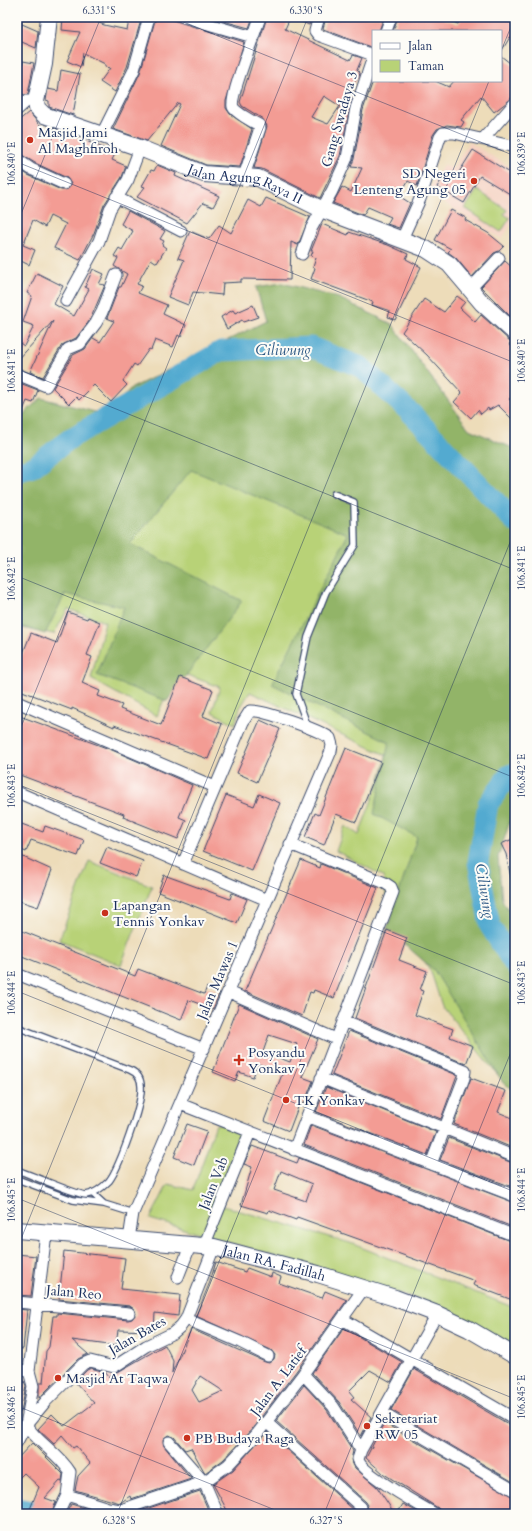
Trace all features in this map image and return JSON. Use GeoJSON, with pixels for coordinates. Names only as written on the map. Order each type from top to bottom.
{"type":"FeatureCollection","features":[{"type":"Feature","properties":{"kind":"street"},"geometry":{"type":"LineString","coordinates":[[17,110],[27,100],[44,64],[49,17]]}},
{"type":"Feature","properties":{"kind":"street"},"geometry":{"type":"LineString","coordinates":[[101,136],[134,70],[150,17]]}},
{"type":"Feature","properties":{"kind":"street"},"geometry":{"type":"LineString","coordinates":[[184,17],[253,37]]}},
{"type":"Feature","properties":{"kind":"street"},"geometry":{"type":"LineString","coordinates":[[244,176],[260,128],[236,110],[233,104],[260,17]]}},
{"type":"Feature","properties":{"kind":"street"},"geometry":{"type":"LineString","coordinates":[[319,17],[315,31],[318,35],[372,56]]}},
{"type":"Feature","properties":{"kind":"street"},"geometry":{"type":"LineString","coordinates":[[386,30],[391,17]]}},
{"type":"Feature","properties":{"kind":"street","name":"Gang Swadaya 3"},"geometry":{"type":"LineString","coordinates":[[302,254],[311,229],[347,158],[356,108],[372,59]]}},
{"type":"Feature","properties":{"kind":"street","name":"Jalan Agung Raya II"},"geometry":{"type":"LineString","coordinates":[[27,100],[44,115],[101,136],[140,148],[204,174],[258,178],[321,209],[426,249],[441,258],[454,270],[493,313],[515,333]]}},
{"type":"Feature","properties":{"kind":"street"},"geometry":{"type":"LineString","coordinates":[[483,139],[515,103]]}},
{"type":"Feature","properties":{"kind":"street"},"geometry":{"type":"LineString","coordinates":[[402,239],[420,199],[440,137],[443,133],[454,133],[511,146]]}},
{"type":"Feature","properties":{"kind":"street"},"geometry":{"type":"LineString","coordinates":[[66,301],[99,241],[116,197],[128,180],[140,148]]}},
{"type":"Feature","properties":{"kind":"street"},"geometry":{"type":"LineString","coordinates":[[17,159],[31,169],[64,184]]}},
{"type":"Feature","properties":{"kind":"street"},"geometry":{"type":"LineString","coordinates":[[116,197],[181,231]]}},
{"type":"Feature","properties":{"kind":"street"},"geometry":{"type":"LineString","coordinates":[[470,289],[499,258]]}},
{"type":"Feature","properties":{"kind":"street"},"geometry":{"type":"LineString","coordinates":[[17,374],[46,386],[68,349],[80,344],[96,323],[116,275]]}},
{"type":"Feature","properties":{"kind":"street"},"geometry":{"type":"LineString","coordinates":[[17,702],[215,787]]}},
{"type":"Feature","properties":{"kind":"street"},"geometry":{"type":"LineString","coordinates":[[183,864],[246,715],[250,711],[260,711],[309,729]]}},
{"type":"Feature","properties":{"kind":"street","name":"Jalan Mawas 1"},"geometry":{"type":"LineString","coordinates":[[129,1239],[133,1213],[229,992],[290,844],[331,750],[332,741],[326,736],[309,729]]}},
{"type":"Feature","properties":{"kind":"street"},"geometry":{"type":"LineString","coordinates":[[18,795],[267,900]]}},
{"type":"Feature","properties":{"kind":"street"},"geometry":{"type":"LineString","coordinates":[[290,844],[385,883],[392,889],[392,896],[294,1150]]}},
{"type":"Feature","properties":{"kind":"street"},"geometry":{"type":"LineString","coordinates":[[17,974],[204,1049]]}},
{"type":"Feature","properties":{"kind":"street"},"geometry":{"type":"LineString","coordinates":[[229,992],[336,1039]]}},
{"type":"Feature","properties":{"kind":"street"},"geometry":{"type":"LineString","coordinates":[[343,1021],[463,1069],[465,1073],[464,1078],[431,1164]]}},
{"type":"Feature","properties":{"kind":"street"},"geometry":{"type":"LineString","coordinates":[[321,1078],[515,1157]]}},
{"type":"Feature","properties":{"kind":"street"},"geometry":{"type":"LineString","coordinates":[[180,1104],[515,1236]]}},
{"type":"Feature","properties":{"kind":"street"},"geometry":{"type":"LineString","coordinates":[[306,1116],[515,1196]]}},
{"type":"Feature","properties":{"kind":"street","name":"Jalan Vab"},"geometry":{"type":"LineString","coordinates":[[203,1246],[250,1132]]}},
{"type":"Feature","properties":{"kind":"street","name":"Jalan RA. Fadillah"},"geometry":{"type":"LineString","coordinates":[[17,1230],[203,1246],[364,1288],[437,1314],[469,1329],[515,1356]]}},
{"type":"Feature","properties":{"kind":"street"},"geometry":{"type":"LineString","coordinates":[[17,1442],[26,1425],[33,1386],[29,1371],[46,1233]]}},
{"type":"Feature","properties":{"kind":"street"},"geometry":{"type":"LineString","coordinates":[[178,1276],[203,1246]]}},
{"type":"Feature","properties":{"kind":"street","name":"Jalan Bates"},"geometry":{"type":"LineString","coordinates":[[26,1425],[46,1401],[83,1364],[90,1361],[114,1366],[146,1346],[173,1333],[186,1319],[203,1246]]}},
{"type":"Feature","properties":{"kind":"street","name":"Jalan A. Latief"},"geometry":{"type":"LineString","coordinates":[[66,1495],[123,1512],[204,1482],[228,1465],[266,1422],[303,1374],[364,1288]]}},
{"type":"Feature","properties":{"kind":"street","name":"Jalan Reo"},"geometry":{"type":"LineString","coordinates":[[17,1302],[129,1313]]}},
{"type":"Feature","properties":{"kind":"street"},"geometry":{"type":"LineString","coordinates":[[435,1514],[390,1487],[363,1467],[358,1461],[361,1450],[437,1314]]}},
{"type":"Feature","properties":{"kind":"street"},"geometry":{"type":"LineString","coordinates":[[186,1319],[240,1342],[268,1356]]}},
{"type":"Feature","properties":{"kind":"street"},"geometry":{"type":"LineString","coordinates":[[344,1320],[515,1419]]}},
{"type":"Feature","properties":{"kind":"street"},"geometry":{"type":"LineString","coordinates":[[17,1370],[29,1371]]}},
{"type":"Feature","properties":{"kind":"street"},"geometry":{"type":"LineString","coordinates":[[303,1374],[332,1406],[361,1450]]}},
{"type":"Feature","properties":{"kind":"street"},"geometry":{"type":"LineString","coordinates":[[382,1413],[515,1491]]}},
{"type":"Feature","properties":{"kind":"street"},"geometry":{"type":"LineString","coordinates":[[266,1422],[361,1507]]}},
{"type":"Feature","properties":{"kind":"street"},"geometry":{"type":"LineString","coordinates":[[26,1425],[33,1435],[45,1445],[69,1472],[66,1495],[58,1513]]}},
{"type":"Feature","properties":{"kind":"street"},"geometry":{"type":"LineString","coordinates":[[169,1442],[204,1482],[218,1514]]}},
{"type":"Feature","properties":{"kind":"lane"},"geometry":{"type":"LineString","coordinates":[[309,729],[296,694],[308,637],[326,592],[355,545],[354,502],[334,494]]}},
{"type":"Feature","properties":{"kind":"lane"},"geometry":{"type":"LineString","coordinates":[[17,1027],[135,1072],[140,1081],[140,1101],[115,1170],[104,1186],[92,1193],[83,1195],[17,1170]]}},
{"type":"Feature","properties":{"kind":"lane"},"geometry":{"type":"LineString","coordinates":[[17,1179],[82,1203],[104,1204],[133,1213]]}},
{"type":"Feature","properties":{"kind":"lane"},"geometry":{"type":"LineString","coordinates":[[92,1193],[104,1204]]}},
{"type":"Feature","properties":{"kind":"shaded area","name":"SD Negeri Lenteng Agung 05"},"geometry":{"type":"Polygon","coordinates":[[[469,142],[515,170],[515,218],[502,239],[427,192],[444,164],[453,169],[469,142]]]}},
{"type":"Feature","properties":{"kind":"green space"},"geometry":{"type":"Polygon","coordinates":[[[477,190],[507,210],[504,214],[510,218],[501,232],[465,208],[477,190]]]}},
{"type":"Feature","properties":{"kind":"green space"},"geometry":{"type":"Polygon","coordinates":[[[282,283],[339,298],[392,324],[469,429],[515,449],[515,807],[498,857],[502,900],[515,919],[515,1091],[503,1083],[434,970],[387,929],[417,837],[374,814],[389,742],[272,684],[348,534],[191,470],[130,544],[242,601],[167,701],[97,675],[124,607],[65,594],[45,634],[19,626],[17,631],[17,420],[41,398],[107,415],[130,389],[266,321],[256,287],[282,283]]]}},
{"type":"Feature","properties":{"kind":"green space"},"geometry":{"type":"Polygon","coordinates":[[[295,367],[474,778],[515,1089],[496,1073],[442,1006],[431,972],[405,928],[388,907],[383,876],[336,851],[345,826],[359,835],[388,756],[250,692],[240,708],[235,724],[212,712],[220,687],[176,671],[157,716],[91,679],[105,622],[68,609],[54,634],[17,627],[295,367]]]}},
{"type":"Feature","properties":{"kind":"green space","name":"Lapangan Tennis Yonkav"},"geometry":{"type":"Polygon","coordinates":[[[89,861],[152,886],[121,965],[59,940],[89,861]]]}},
{"type":"Feature","properties":{"kind":"green space"},"geometry":{"type":"Polygon","coordinates":[[[216,1124],[241,1127],[216,1204],[350,1243],[515,1308],[515,1355],[419,1299],[150,1219],[168,1184],[193,1190],[216,1124]]]}},
{"type":"Feature","properties":{"kind":"building"},"geometry":{"type":"Polygon","coordinates":[[[63,17],[94,17],[92,20],[104,25],[127,30],[130,17],[142,17],[127,67],[115,92],[100,82],[110,68],[105,67],[105,64],[83,53],[81,67],[67,61],[80,32],[62,30],[63,17]]]}},
{"type":"Feature","properties":{"kind":"building"},"geometry":{"type":"Polygon","coordinates":[[[156,17],[163,17],[244,42],[226,101],[226,108],[230,114],[252,129],[240,167],[206,165],[161,146],[180,104],[178,103],[147,141],[113,129],[140,73],[156,17]]]}},
{"type":"Feature","properties":{"kind":"building"},"geometry":{"type":"Polygon","coordinates":[[[209,17],[253,17],[249,28],[209,17]]]}},
{"type":"Feature","properties":{"kind":"building"},"geometry":{"type":"Polygon","coordinates":[[[267,17],[281,17],[289,20],[285,29],[350,60],[353,55],[362,58],[357,70],[360,73],[359,76],[347,93],[352,97],[340,156],[320,198],[262,169],[254,168],[267,126],[263,119],[242,106],[240,102],[267,17]],[[324,96],[311,117],[328,124],[340,106],[324,96]]]}},
{"type":"Feature","properties":{"kind":"building"},"geometry":{"type":"Polygon","coordinates":[[[290,17],[312,17],[309,25],[290,17]]]}},
{"type":"Feature","properties":{"kind":"building"},"geometry":{"type":"Polygon","coordinates":[[[326,17],[384,17],[379,30],[372,30],[372,48],[323,29],[326,17]]]}},
{"type":"Feature","properties":{"kind":"building"},"geometry":{"type":"Polygon","coordinates":[[[398,17],[439,17],[458,24],[463,17],[515,17],[515,40],[510,37],[502,50],[502,30],[393,30],[398,17]]]}},
{"type":"Feature","properties":{"kind":"building"},"geometry":{"type":"Polygon","coordinates":[[[22,24],[38,31],[36,48],[17,40],[17,25],[21,27],[22,24]]]}},
{"type":"Feature","properties":{"kind":"building"},"geometry":{"type":"Polygon","coordinates":[[[502,57],[515,67],[515,96],[494,112],[481,96],[461,120],[464,122],[461,127],[447,125],[437,129],[433,135],[417,186],[408,181],[399,196],[410,203],[399,228],[387,224],[391,217],[368,207],[363,215],[333,203],[342,187],[351,192],[362,168],[351,167],[354,159],[363,110],[373,82],[437,82],[449,87],[453,82],[502,82],[502,57]]]}},
{"type":"Feature","properties":{"kind":"building"},"geometry":{"type":"Polygon","coordinates":[[[23,61],[34,63],[28,94],[25,95],[17,92],[23,61]]]}},
{"type":"Feature","properties":{"kind":"building"},"geometry":{"type":"Polygon","coordinates":[[[61,70],[80,74],[73,115],[49,107],[49,101],[46,100],[48,89],[58,91],[61,70]]]}},
{"type":"Feature","properties":{"kind":"building"},"geometry":{"type":"Polygon","coordinates":[[[29,112],[49,136],[53,128],[106,149],[107,147],[116,152],[112,160],[126,166],[122,177],[104,205],[94,233],[80,260],[54,248],[66,224],[50,216],[45,227],[33,220],[23,245],[35,250],[29,265],[17,259],[17,175],[20,170],[61,190],[68,189],[71,184],[67,178],[35,163],[17,152],[17,122],[29,112]]]}},
{"type":"Feature","properties":{"kind":"building"},"geometry":{"type":"Polygon","coordinates":[[[473,150],[515,176],[515,197],[480,176],[464,203],[437,187],[447,171],[456,177],[473,150]]]}},
{"type":"Feature","properties":{"kind":"building"},"geometry":{"type":"Polygon","coordinates":[[[157,165],[176,173],[175,176],[219,196],[213,207],[203,203],[187,223],[137,197],[145,187],[142,186],[151,170],[154,171],[157,165]]]}},
{"type":"Feature","properties":{"kind":"building"},"geometry":{"type":"Polygon","coordinates":[[[266,198],[310,217],[298,245],[291,242],[290,280],[241,279],[241,282],[223,283],[222,295],[193,292],[188,305],[168,297],[184,260],[178,258],[190,231],[209,239],[219,225],[231,233],[248,200],[261,207],[266,198]]]}},
{"type":"Feature","properties":{"kind":"building"},"geometry":{"type":"Polygon","coordinates":[[[451,210],[466,218],[465,220],[488,233],[504,246],[499,251],[494,253],[472,277],[456,258],[448,252],[451,249],[435,240],[451,210]]]}},
{"type":"Feature","properties":{"kind":"building"},"geometry":{"type":"Polygon","coordinates":[[[128,211],[165,231],[160,239],[164,241],[162,245],[166,248],[157,263],[151,259],[137,284],[142,286],[138,293],[167,305],[163,314],[186,325],[181,337],[178,335],[173,347],[155,340],[151,350],[149,349],[137,366],[134,364],[123,381],[127,385],[111,402],[94,385],[79,400],[76,397],[69,404],[53,388],[73,355],[85,349],[93,338],[100,342],[114,321],[107,318],[119,287],[121,287],[127,274],[114,266],[118,258],[114,256],[119,248],[122,250],[133,231],[121,224],[128,211]]]}},
{"type":"Feature","properties":{"kind":"building"},"geometry":{"type":"Polygon","coordinates":[[[322,224],[348,235],[349,232],[388,245],[408,254],[406,259],[421,267],[395,320],[388,317],[390,311],[372,305],[373,302],[311,279],[315,268],[313,267],[316,258],[311,256],[313,251],[311,251],[322,224]]]}},
{"type":"Feature","properties":{"kind":"building"},"geometry":{"type":"Polygon","coordinates":[[[505,261],[515,270],[515,281],[511,285],[515,289],[515,317],[513,319],[481,287],[505,261]]]}},
{"type":"Feature","properties":{"kind":"building"},"geometry":{"type":"Polygon","coordinates":[[[93,269],[104,274],[99,284],[105,285],[90,320],[76,338],[62,345],[43,377],[30,372],[53,321],[17,361],[17,341],[24,346],[34,326],[23,322],[32,296],[27,293],[37,273],[63,286],[54,304],[74,316],[89,289],[85,287],[93,269]]]}},
{"type":"Feature","properties":{"kind":"building"},"geometry":{"type":"Polygon","coordinates":[[[457,296],[465,302],[460,308],[475,322],[481,315],[511,342],[509,344],[515,350],[515,395],[509,399],[515,405],[515,422],[498,405],[489,410],[488,408],[481,414],[478,410],[471,418],[454,402],[462,393],[427,355],[402,332],[424,299],[444,312],[457,296]]]}},
{"type":"Feature","properties":{"kind":"building"},"geometry":{"type":"Polygon","coordinates":[[[253,305],[258,317],[243,322],[242,320],[227,329],[221,317],[233,310],[235,313],[253,305]]]}},
{"type":"Feature","properties":{"kind":"building"},"geometry":{"type":"Polygon","coordinates":[[[17,382],[38,390],[33,403],[27,401],[17,425],[17,382]]]}},
{"type":"Feature","properties":{"kind":"building"},"geometry":{"type":"Polygon","coordinates":[[[68,612],[100,622],[87,655],[92,657],[82,683],[100,691],[98,696],[122,705],[120,709],[161,725],[180,677],[213,690],[203,716],[222,724],[208,759],[114,725],[114,727],[72,708],[72,710],[17,689],[17,668],[31,633],[57,643],[68,612]]]}},
{"type":"Feature","properties":{"kind":"building"},"geometry":{"type":"Polygon","coordinates":[[[17,715],[112,750],[192,785],[179,817],[186,820],[178,839],[123,817],[124,814],[17,774],[17,715]]]}},
{"type":"Feature","properties":{"kind":"building"},"geometry":{"type":"Polygon","coordinates":[[[260,720],[280,729],[257,782],[237,773],[260,720]]]}},
{"type":"Feature","properties":{"kind":"building"},"geometry":{"type":"Polygon","coordinates":[[[346,748],[381,762],[356,822],[336,814],[324,845],[305,837],[315,813],[319,815],[346,748]]]}},
{"type":"Feature","properties":{"kind":"building"},"geometry":{"type":"Polygon","coordinates":[[[259,794],[280,803],[252,871],[203,851],[226,795],[254,806],[259,794]]]}},
{"type":"Feature","properties":{"kind":"building"},"geometry":{"type":"Polygon","coordinates":[[[19,823],[43,832],[45,826],[84,840],[78,856],[31,840],[26,852],[17,848],[17,829],[19,823]]]}},
{"type":"Feature","properties":{"kind":"building"},"geometry":{"type":"Polygon","coordinates":[[[515,838],[515,877],[511,878],[506,854],[501,844],[515,838]]]}},
{"type":"Feature","properties":{"kind":"building"},"geometry":{"type":"Polygon","coordinates":[[[107,847],[143,861],[136,877],[100,863],[107,847]]]}},
{"type":"Feature","properties":{"kind":"building"},"geometry":{"type":"Polygon","coordinates":[[[21,856],[52,870],[38,907],[17,900],[17,865],[21,856]]]}},
{"type":"Feature","properties":{"kind":"building"},"geometry":{"type":"Polygon","coordinates":[[[301,860],[320,868],[321,864],[378,888],[334,998],[314,990],[313,993],[310,992],[302,1016],[245,991],[301,860]]]}},
{"type":"Feature","properties":{"kind":"building"},"geometry":{"type":"Polygon","coordinates":[[[164,875],[230,899],[232,893],[247,899],[237,923],[158,892],[164,875]]]}},
{"type":"Feature","properties":{"kind":"building"},"geometry":{"type":"Polygon","coordinates":[[[17,929],[135,976],[138,969],[204,994],[207,987],[220,992],[213,1009],[189,1000],[181,1020],[17,954],[17,929]]]}},
{"type":"Feature","properties":{"kind":"building"},"geometry":{"type":"Polygon","coordinates":[[[387,930],[407,938],[399,960],[427,971],[420,990],[423,991],[415,1015],[453,1029],[450,1037],[473,1046],[466,1064],[355,1018],[387,930]]]}},
{"type":"Feature","properties":{"kind":"building"},"geometry":{"type":"Polygon","coordinates":[[[239,1004],[318,1039],[302,1077],[313,1081],[304,1104],[300,1102],[289,1131],[264,1121],[283,1072],[258,1064],[253,1077],[239,1072],[235,1081],[213,1072],[239,1004]],[[269,1035],[263,1052],[290,1062],[297,1044],[269,1035]]]}},
{"type":"Feature","properties":{"kind":"building"},"geometry":{"type":"Polygon","coordinates":[[[349,1031],[457,1075],[441,1119],[332,1075],[349,1031]]]}},
{"type":"Feature","properties":{"kind":"building"},"geometry":{"type":"Polygon","coordinates":[[[471,1078],[506,1091],[498,1112],[515,1119],[515,1149],[454,1124],[471,1078]]]}},
{"type":"Feature","properties":{"kind":"building"},"geometry":{"type":"Polygon","coordinates":[[[326,1087],[436,1132],[427,1155],[316,1112],[326,1087]]]}},
{"type":"Feature","properties":{"kind":"building"},"geometry":{"type":"Polygon","coordinates":[[[187,1124],[207,1131],[194,1165],[174,1157],[187,1124]]]}},
{"type":"Feature","properties":{"kind":"building"},"geometry":{"type":"Polygon","coordinates":[[[311,1125],[515,1203],[515,1228],[304,1145],[311,1125]]]}},
{"type":"Feature","properties":{"kind":"building"},"geometry":{"type":"Polygon","coordinates":[[[449,1138],[515,1164],[515,1188],[440,1160],[449,1138]]]}},
{"type":"Feature","properties":{"kind":"building"},"geometry":{"type":"Polygon","coordinates":[[[252,1146],[297,1163],[299,1158],[515,1243],[515,1301],[473,1285],[475,1281],[297,1217],[296,1220],[269,1210],[268,1213],[241,1205],[252,1167],[244,1164],[252,1146]],[[281,1171],[274,1190],[306,1201],[312,1184],[281,1171]]]}},
{"type":"Feature","properties":{"kind":"building"},"geometry":{"type":"Polygon","coordinates":[[[64,1251],[125,1258],[121,1289],[180,1295],[178,1316],[155,1313],[154,1331],[118,1330],[116,1346],[72,1340],[88,1354],[78,1359],[39,1398],[39,1383],[43,1383],[46,1351],[49,1347],[53,1316],[57,1316],[57,1313],[128,1320],[132,1319],[136,1314],[135,1310],[130,1306],[59,1299],[64,1251]]]}},
{"type":"Feature","properties":{"kind":"building"},"geometry":{"type":"Polygon","coordinates":[[[17,1254],[36,1256],[31,1296],[17,1295],[17,1254]]]}},
{"type":"Feature","properties":{"kind":"building"},"geometry":{"type":"Polygon","coordinates":[[[216,1262],[245,1272],[247,1268],[271,1277],[272,1273],[281,1277],[279,1283],[322,1298],[325,1291],[347,1300],[297,1370],[252,1429],[223,1460],[205,1473],[191,1448],[185,1450],[174,1437],[168,1435],[163,1439],[164,1446],[191,1479],[131,1499],[130,1496],[120,1503],[75,1490],[78,1476],[90,1463],[76,1446],[73,1448],[62,1435],[54,1444],[38,1429],[52,1414],[64,1426],[94,1403],[75,1382],[87,1370],[91,1368],[105,1372],[109,1377],[165,1345],[173,1361],[172,1373],[191,1329],[265,1362],[269,1363],[274,1359],[275,1355],[271,1350],[196,1316],[210,1282],[216,1262]],[[200,1376],[192,1390],[199,1402],[223,1391],[200,1376]]]}},
{"type":"Feature","properties":{"kind":"building"},"geometry":{"type":"Polygon","coordinates":[[[17,1309],[27,1310],[23,1349],[17,1348],[17,1309]]]}},
{"type":"Feature","properties":{"kind":"building"},"geometry":{"type":"Polygon","coordinates":[[[344,1328],[402,1362],[391,1382],[370,1370],[349,1391],[354,1397],[351,1399],[371,1417],[361,1436],[339,1402],[312,1373],[344,1328]]]}},
{"type":"Feature","properties":{"kind":"building"},"geometry":{"type":"Polygon","coordinates":[[[414,1369],[515,1428],[515,1483],[391,1410],[414,1369]]]}},
{"type":"Feature","properties":{"kind":"building"},"geometry":{"type":"Polygon","coordinates":[[[17,1381],[24,1381],[26,1386],[21,1412],[17,1412],[17,1381]]]}},
{"type":"Feature","properties":{"kind":"building"},"geometry":{"type":"Polygon","coordinates":[[[304,1385],[327,1410],[353,1451],[351,1460],[355,1468],[377,1487],[395,1514],[363,1514],[368,1505],[366,1502],[276,1421],[304,1385]]]}},
{"type":"Feature","properties":{"kind":"building"},"geometry":{"type":"Polygon","coordinates":[[[384,1423],[515,1498],[515,1514],[442,1514],[438,1508],[384,1474],[366,1458],[384,1423]]]}},
{"type":"Feature","properties":{"kind":"building"},"geometry":{"type":"Polygon","coordinates":[[[267,1432],[356,1512],[363,1514],[229,1514],[213,1484],[233,1470],[267,1432]]]}},
{"type":"Feature","properties":{"kind":"building"},"geometry":{"type":"Polygon","coordinates":[[[32,1443],[63,1474],[62,1482],[60,1481],[45,1498],[56,1502],[51,1514],[28,1514],[39,1487],[24,1473],[17,1480],[17,1459],[32,1443]]]}},
{"type":"Feature","properties":{"kind":"building"},"geometry":{"type":"Polygon","coordinates":[[[200,1491],[210,1514],[134,1513],[200,1491]]]}},
{"type":"Feature","properties":{"kind":"building"},"geometry":{"type":"Polygon","coordinates":[[[71,1504],[104,1514],[66,1514],[71,1504]]]}},
{"type":"Feature","properties":{"kind":"building"},"geometry":{"type":"Polygon","coordinates":[[[403,1504],[414,1510],[421,1514],[397,1514],[403,1504]]]}},
{"type":"Feature","properties":{"kind":"waterway","name":"Ciliwung"},"geometry":{"type":"LineString","coordinates":[[17,472],[33,467],[71,438],[221,351],[311,347],[361,367],[412,414],[515,522]]}},
{"type":"Feature","properties":{"kind":"waterway","name":"Ciliwung"},"geometry":{"type":"LineString","coordinates":[[515,773],[509,775],[488,804],[478,862],[490,926],[515,966]]}},
{"type":"Feature","properties":{"kind":"waterway"},"geometry":{"type":"LineString","coordinates":[[17,1508],[46,1514]]}},
{"type":"Feature","properties":{"kind":"place","name":"Masjid Jami Al Maghfiroh"},"geometry":{"type":"Point","coordinates":[30,140]}},
{"type":"Feature","properties":{"kind":"place","name":"SD Negeri Lenteng Agung 05"},"geometry":{"type":"Point","coordinates":[474,181]}},
{"type":"Feature","properties":{"kind":"place","name":"Lapangan Tennis Yonkav"},"geometry":{"type":"Point","coordinates":[105,913]}},
{"type":"Feature","properties":{"kind":"place","name":"Posyandu Yonkav 7"},"geometry":{"type":"Point","coordinates":[239,1060]}},
{"type":"Feature","properties":{"kind":"place","name":"TK Yonkav"},"geometry":{"type":"Point","coordinates":[286,1100]}},
{"type":"Feature","properties":{"kind":"place","name":"Masjid At Taqwa"},"geometry":{"type":"Point","coordinates":[58,1378]}},
{"type":"Feature","properties":{"kind":"place","name":"Sekretariat RW 05"},"geometry":{"type":"Point","coordinates":[367,1426]}},
{"type":"Feature","properties":{"kind":"place","name":"PB Budaya Raga"},"geometry":{"type":"Point","coordinates":[187,1438]}}]}
